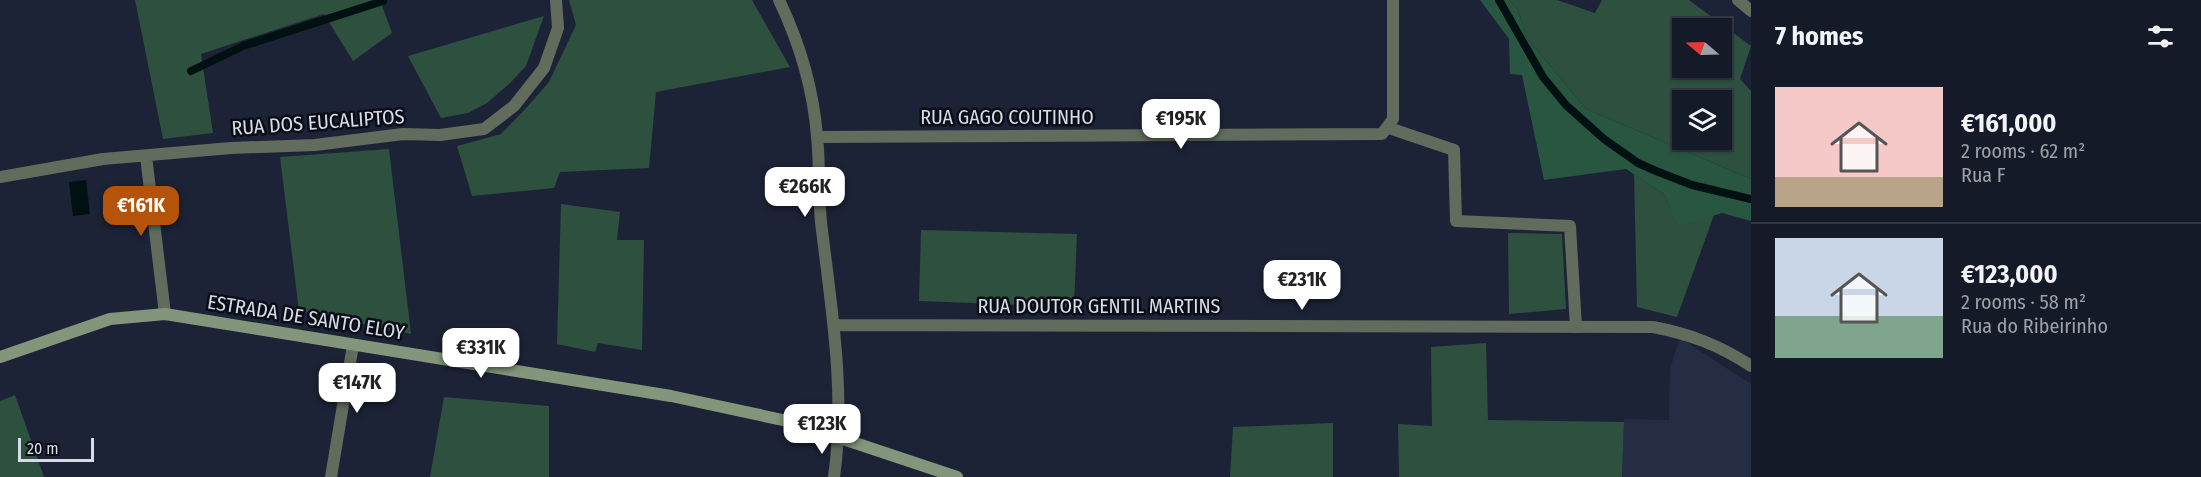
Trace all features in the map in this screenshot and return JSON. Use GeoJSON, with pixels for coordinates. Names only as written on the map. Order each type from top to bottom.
{"type":"FeatureCollection","features":[{"type":"Feature","properties":{"kind":"main road","name":"ESTRADA DE SANTO ELOY"},"geometry":{"type":"LineString","coordinates":[[0,357],[110,319],[165,314],[671,396],[792,422],[837,435],[957,477]]}},
{"type":"Feature","properties":{"kind":"street","name":"RUA DOS EUCALIPTOS"},"geometry":{"type":"LineString","coordinates":[[0,177],[103,159],[231,148],[315,145],[403,134],[440,135],[484,129],[514,106],[544,68],[558,28],[556,0]]}},
{"type":"Feature","properties":{"kind":"street"},"geometry":{"type":"LineString","coordinates":[[779,0],[806,64],[817,137],[820,219],[835,325],[837,435],[834,477]]}},
{"type":"Feature","properties":{"kind":"street"},"geometry":{"type":"LineString","coordinates":[[1393,0],[1393,119],[1389,128],[1454,150],[1456,221],[1570,226],[1576,327]]}},
{"type":"Feature","properties":{"kind":"street"},"geometry":{"type":"LineString","coordinates":[[1738,0],[1751,11]]}},
{"type":"Feature","properties":{"kind":"street","name":"RUA GAGO COUTINHO"},"geometry":{"type":"LineString","coordinates":[[817,137],[1382,134],[1389,128]]}},
{"type":"Feature","properties":{"kind":"street"},"geometry":{"type":"LineString","coordinates":[[146,156],[165,314]]}},
{"type":"Feature","properties":{"kind":"street","name":"RUA DOUTOR GENTIL MARTINS"},"geometry":{"type":"LineString","coordinates":[[835,325],[1653,327],[1692,335],[1713,343],[1751,366]]}},
{"type":"Feature","properties":{"kind":"street"},"geometry":{"type":"LineString","coordinates":[[331,477],[353,345]]}},
{"type":"Feature","properties":{"kind":"shaded area"},"geometry":{"type":"Polygon","coordinates":[[[86,180],[90,214],[73,216],[69,182],[86,180]]]}},
{"type":"Feature","properties":{"kind":"shaded area"},"geometry":{"type":"Polygon","coordinates":[[[1680,338],[1751,384],[1751,477],[1622,477],[1624,419],[1669,420],[1670,369],[1680,338]]]}},
{"type":"Feature","properties":{"kind":"green space"},"geometry":{"type":"Polygon","coordinates":[[[135,0],[380,0],[392,33],[353,61],[324,14],[201,54],[213,133],[163,139],[135,0]]]}},
{"type":"Feature","properties":{"kind":"green space"},"geometry":{"type":"Polygon","coordinates":[[[569,0],[752,0],[790,67],[656,92],[649,168],[560,172],[554,188],[472,196],[457,146],[501,134],[549,82],[576,25],[569,0]]]}},
{"type":"Feature","properties":{"kind":"green space"},"geometry":{"type":"Polygon","coordinates":[[[1480,0],[1509,0],[1518,10],[1527,38],[1586,109],[1672,145],[1672,150],[1683,150],[1751,179],[1751,221],[1722,213],[1677,227],[1664,194],[1626,169],[1544,180],[1522,75],[1510,74],[1509,39],[1480,0]]]}},
{"type":"Feature","properties":{"kind":"green space"},"geometry":{"type":"Polygon","coordinates":[[[1509,0],[1557,0],[1595,13],[1602,0],[1689,0],[1713,18],[1672,18],[1672,78],[1732,78],[1732,32],[1751,46],[1740,79],[1751,91],[1751,179],[1683,150],[1732,150],[1732,90],[1672,90],[1672,145],[1586,109],[1527,38],[1518,10],[1509,0]]]}},
{"type":"Feature","properties":{"kind":"green space"},"geometry":{"type":"Polygon","coordinates":[[[544,16],[526,66],[511,82],[487,103],[468,113],[441,118],[408,56],[544,16]]]}},
{"type":"Feature","properties":{"kind":"green space"},"geometry":{"type":"Polygon","coordinates":[[[389,149],[411,334],[299,311],[280,157],[389,149]]]}},
{"type":"Feature","properties":{"kind":"green space"},"geometry":{"type":"Polygon","coordinates":[[[1634,174],[1664,194],[1677,226],[1714,215],[1677,317],[1637,307],[1634,174]]]}},
{"type":"Feature","properties":{"kind":"green space"},"geometry":{"type":"Polygon","coordinates":[[[561,204],[620,212],[617,240],[644,240],[642,350],[598,343],[595,352],[557,344],[561,204]]]}},
{"type":"Feature","properties":{"kind":"green space"},"geometry":{"type":"Polygon","coordinates":[[[921,230],[1077,234],[1074,307],[919,301],[921,230]]]}},
{"type":"Feature","properties":{"kind":"green space"},"geometry":{"type":"Polygon","coordinates":[[[1508,233],[1562,234],[1566,309],[1509,314],[1508,233]]]}},
{"type":"Feature","properties":{"kind":"green space"},"geometry":{"type":"Polygon","coordinates":[[[1486,343],[1488,420],[1624,422],[1622,477],[1399,477],[1398,424],[1432,426],[1431,347],[1486,343]]]}},
{"type":"Feature","properties":{"kind":"green space"},"geometry":{"type":"Polygon","coordinates":[[[15,395],[44,477],[0,477],[0,401],[15,395]]]}},
{"type":"Feature","properties":{"kind":"green space"},"geometry":{"type":"Polygon","coordinates":[[[444,397],[549,406],[549,477],[430,477],[444,397]]]}},
{"type":"Feature","properties":{"kind":"green space"},"geometry":{"type":"Polygon","coordinates":[[[1333,423],[1333,477],[1230,477],[1233,427],[1333,423]]]}},
{"type":"Feature","properties":{"kind":"waterway"},"geometry":{"type":"LineString","coordinates":[[1499,0],[1543,77],[1566,105],[1604,139],[1638,163],[1656,171],[1692,185],[1751,199]]}},
{"type":"Feature","properties":{"kind":"waterway"},"geometry":{"type":"LineString","coordinates":[[191,71],[243,46],[383,1]]}}]}
